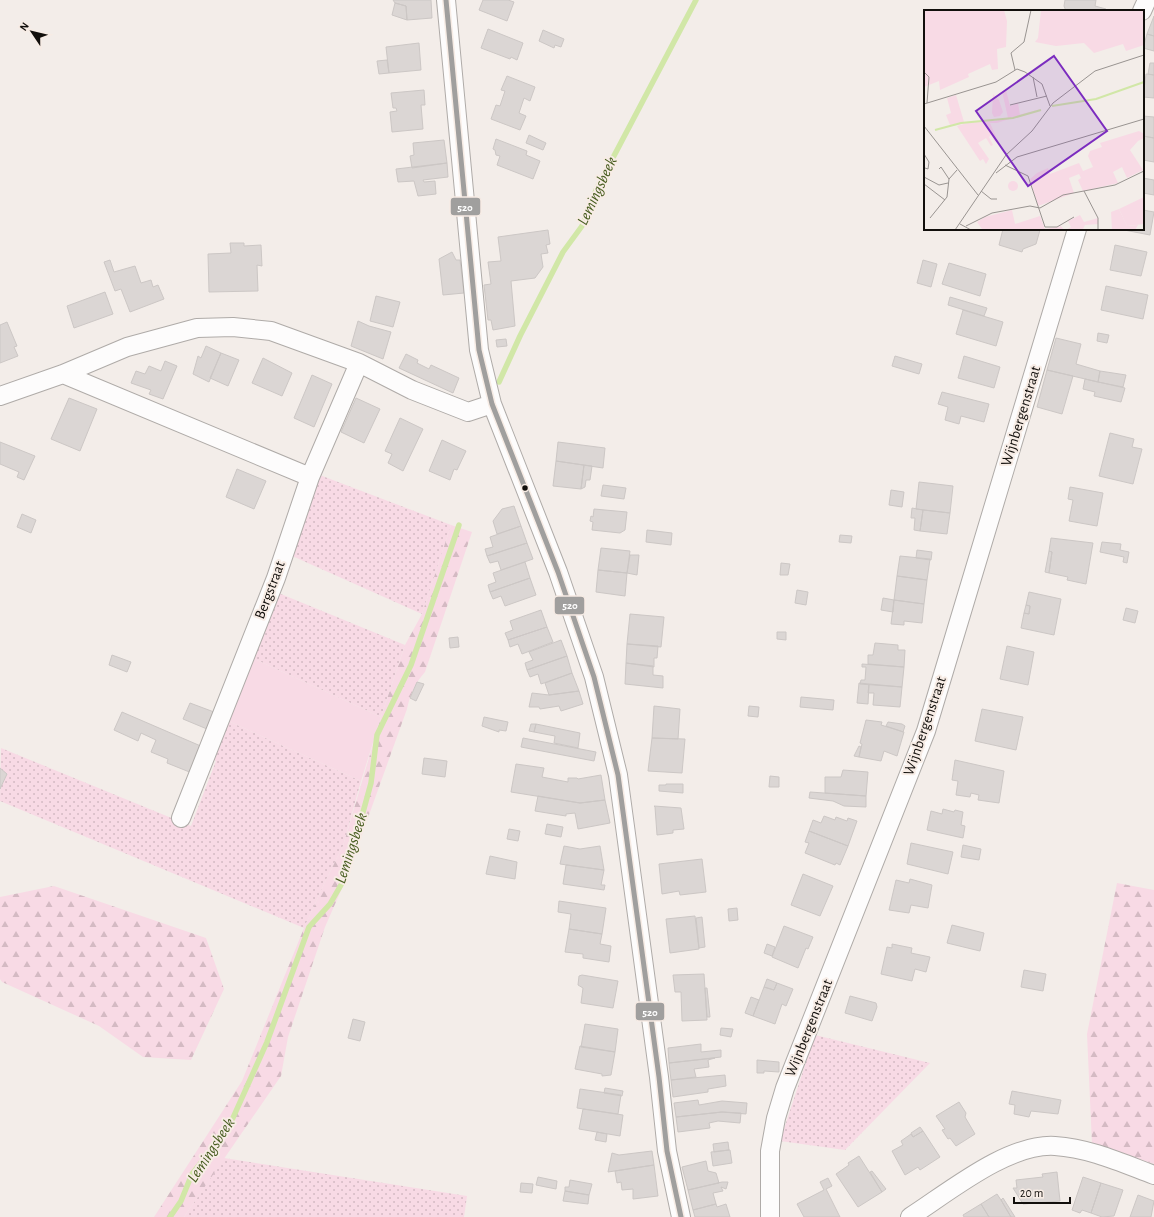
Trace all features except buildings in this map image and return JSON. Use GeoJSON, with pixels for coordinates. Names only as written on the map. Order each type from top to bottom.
{"type":"FeatureCollection","features":[{"type":"Feature","properties":{"kind":"street"},"geometry":{"type":"LineString","coordinates":[[446,0],[479,350],[492,404],[558,572],[594,677],[618,775],[660,1077],[667,1151],[681,1217]]}},
{"type":"Feature","properties":{"kind":"street"},"geometry":{"type":"LineString","coordinates":[[1142,10],[1147,0]]}},
{"type":"Feature","properties":{"kind":"street","name":"Wijnbergenstraat"},"geometry":{"type":"LineString","coordinates":[[770,1217],[770,1151],[776,1118],[785,1088],[926,731],[1077,230]]}},
{"type":"Feature","properties":{"kind":"street"},"geometry":{"type":"LineString","coordinates":[[0,396],[62,374],[127,346],[197,328],[233,327],[271,331],[359,363],[412,390],[468,412],[492,404]]}},
{"type":"Feature","properties":{"kind":"street","name":"Bergstraat"},"geometry":{"type":"LineString","coordinates":[[181,818],[276,578],[310,477],[359,363]]}},
{"type":"Feature","properties":{"kind":"street"},"geometry":{"type":"LineString","coordinates":[[62,374],[310,477]]}},
{"type":"Feature","properties":{"kind":"street"},"geometry":{"type":"LineString","coordinates":[[910,1217],[995,1162],[1023,1150],[1038,1147],[1055,1146],[1100,1155],[1154,1174]]}},
{"type":"Feature","properties":{"kind":"green space"},"geometry":{"type":"Polygon","coordinates":[[[317,474],[451,525],[422,614],[290,555],[317,474]]]}},
{"type":"Feature","properties":{"kind":"green space"},"geometry":{"type":"Polygon","coordinates":[[[451,525],[472,532],[425,672],[418,680],[411,694],[346,879],[325,927],[288,1037],[281,1076],[184,1217],[154,1217],[242,1081],[304,928],[343,846],[381,717],[405,645],[422,614],[451,525]]]}},
{"type":"Feature","properties":{"kind":"green space"},"geometry":{"type":"Polygon","coordinates":[[[276,592],[405,645],[381,717],[250,657],[276,592]]]}},
{"type":"Feature","properties":{"kind":"green space"},"geometry":{"type":"Polygon","coordinates":[[[250,657],[381,717],[361,781],[226,720],[250,657]]]}},
{"type":"Feature","properties":{"kind":"green space"},"geometry":{"type":"Polygon","coordinates":[[[226,720],[361,781],[343,846],[304,928],[0,801],[1,748],[191,826],[216,761],[210,758],[226,720]]]}},
{"type":"Feature","properties":{"kind":"green space"},"geometry":{"type":"Polygon","coordinates":[[[1117,883],[1154,890],[1154,1164],[1092,1144],[1087,1034],[1117,883]]]}},
{"type":"Feature","properties":{"kind":"green space"},"geometry":{"type":"Polygon","coordinates":[[[54,886],[206,938],[224,989],[191,1060],[143,1057],[99,1026],[2,982],[0,979],[0,897],[54,886]]]}},
{"type":"Feature","properties":{"kind":"green space"},"geometry":{"type":"Polygon","coordinates":[[[815,1035],[930,1063],[845,1150],[780,1141],[815,1035]]]}},
{"type":"Feature","properties":{"kind":"green space"},"geometry":{"type":"Polygon","coordinates":[[[224,1158],[467,1196],[464,1217],[184,1217],[224,1158]]]}},
{"type":"Feature","properties":{"kind":"waterway","name":"Lemingsbeek"},"geometry":{"type":"LineString","coordinates":[[499,382],[520,336],[563,252],[582,226],[596,190],[696,0]]}},
{"type":"Feature","properties":{"kind":"waterway","name":"Lemingsbeek"},"geometry":{"type":"LineString","coordinates":[[170,1217],[181,1201],[192,1174],[228,1129],[267,1042],[309,927],[330,904],[345,878],[371,783],[377,735],[411,665],[459,525]]}},
{"type":"Feature","properties":{"kind":"transit line","name":"520"},"geometry":{"type":"LineString","coordinates":[[446,0],[479,350],[492,404],[558,572],[594,677],[618,775],[659,1077],[667,1151],[681,1217]]}}]}
